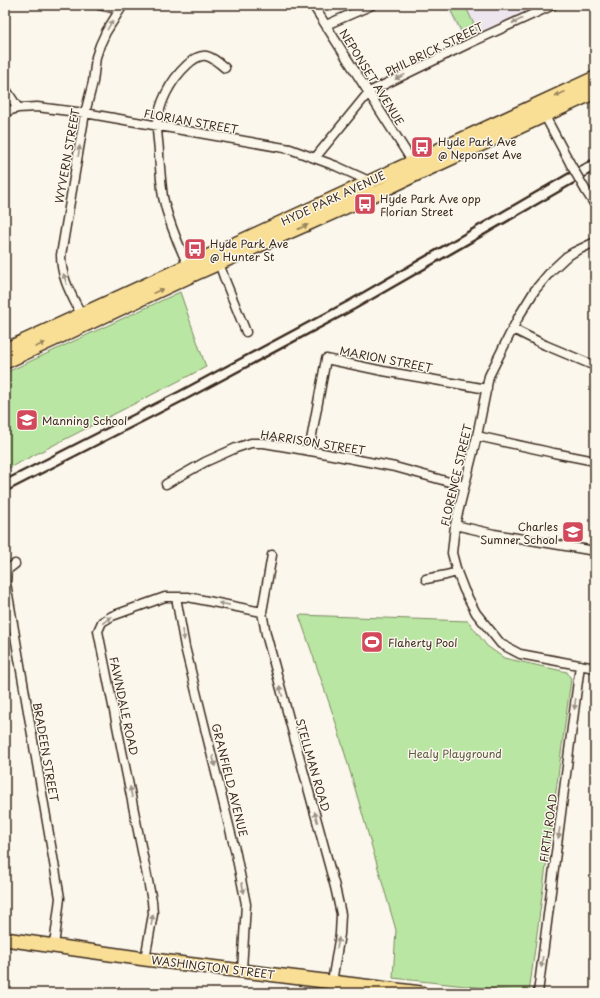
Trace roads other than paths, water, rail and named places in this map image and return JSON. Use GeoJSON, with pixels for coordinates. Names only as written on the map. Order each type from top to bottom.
{"type":"FeatureCollection","features":[{"type":"Feature","properties":{"kind":"main road","name":"HYDE PARK AVENUE"},"geometry":{"type":"LineString","coordinates":[[218,258],[319,204],[595,78]]}},
{"type":"Feature","properties":{"kind":"main road","name":"HYDE PARK AVENUE"},"geometry":{"type":"LineString","coordinates":[[5,350],[84,319],[218,258],[325,217],[595,92]]}},
{"type":"Feature","properties":{"kind":"main road"},"geometry":{"type":"LineString","coordinates":[[538,105],[545,116]]}},
{"type":"Feature","properties":{"kind":"main road"},"geometry":{"type":"LineString","coordinates":[[319,204],[325,217]]}},
{"type":"Feature","properties":{"kind":"main road","name":"HYDE PARK AVENUE"},"geometry":{"type":"LineString","coordinates":[[5,362],[84,319]]}},
{"type":"Feature","properties":{"kind":"main road","name":"WASHINGTON STREET"},"geometry":{"type":"LineString","coordinates":[[5,940],[421,993]]}},
{"type":"Feature","properties":{"kind":"street"},"geometry":{"type":"LineString","coordinates":[[99,5],[122,7]]}},
{"type":"Feature","properties":{"kind":"street","name":"NEPONSET AVENUE"},"geometry":{"type":"LineString","coordinates":[[313,5],[412,161]]}},
{"type":"Feature","properties":{"kind":"street"},"geometry":{"type":"LineString","coordinates":[[326,25],[372,5]]}},
{"type":"Feature","properties":{"kind":"street","name":"PHILBRICK STREET"},"geometry":{"type":"LineString","coordinates":[[369,92],[553,5]]}},
{"type":"Feature","properties":{"kind":"street","name":"WYVERN STREET"},"geometry":{"type":"LineString","coordinates":[[84,319],[65,280],[61,263],[61,255],[85,113],[100,45],[122,7]]}},
{"type":"Feature","properties":{"kind":"street"},"geometry":{"type":"LineString","coordinates":[[190,270],[175,236],[163,197],[157,125],[162,101],[170,85],[193,59],[199,56],[207,55],[225,68]]}},
{"type":"Feature","properties":{"kind":"street"},"geometry":{"type":"LineString","coordinates":[[5,88],[18,108]]}},
{"type":"Feature","properties":{"kind":"street"},"geometry":{"type":"LineString","coordinates":[[315,158],[369,92]]}},
{"type":"Feature","properties":{"kind":"street","name":"FLORIAN STREET"},"geometry":{"type":"LineString","coordinates":[[5,112],[18,108],[36,107],[85,113],[290,149],[336,166],[369,181]]}},
{"type":"Feature","properties":{"kind":"street"},"geometry":{"type":"LineString","coordinates":[[545,116],[595,206]]}},
{"type":"Feature","properties":{"kind":"street","name":"FLORENCE STREET"},"geometry":{"type":"LineString","coordinates":[[595,242],[574,252],[551,271],[531,296],[489,376],[477,436],[455,524],[452,553],[456,572],[476,613],[501,644],[520,654],[595,668]]}},
{"type":"Feature","properties":{"kind":"street"},"geometry":{"type":"LineString","coordinates":[[218,258],[225,280],[246,332]]}},
{"type":"Feature","properties":{"kind":"street"},"geometry":{"type":"LineString","coordinates":[[513,329],[545,345],[595,366]]}},
{"type":"Feature","properties":{"kind":"street","name":"MARION STREET"},"geometry":{"type":"LineString","coordinates":[[309,451],[326,359],[383,371],[487,389]]}},
{"type":"Feature","properties":{"kind":"street"},"geometry":{"type":"LineString","coordinates":[[477,436],[554,454],[595,461]]}},
{"type":"Feature","properties":{"kind":"street","name":"HARRISON STREET"},"geometry":{"type":"LineString","coordinates":[[166,484],[206,462],[236,448],[251,443],[264,443],[395,467],[464,486]]}},
{"type":"Feature","properties":{"kind":"street"},"geometry":{"type":"LineString","coordinates":[[455,524],[494,534],[595,551]]}},
{"type":"Feature","properties":{"kind":"street","name":"STELLMAN ROAD"},"geometry":{"type":"LineString","coordinates":[[272,555],[262,612],[279,687],[335,887],[341,914],[340,934],[332,982]]}},
{"type":"Feature","properties":{"kind":"street","name":"BRADEEN STREET"},"geometry":{"type":"LineString","coordinates":[[15,564],[7,570],[6,583],[60,892],[60,903],[54,946]]}},
{"type":"Feature","properties":{"kind":"street"},"geometry":{"type":"LineString","coordinates":[[426,579],[456,572]]}},
{"type":"Feature","properties":{"kind":"street","name":"FAWNDALE ROAD"},"geometry":{"type":"LineString","coordinates":[[145,959],[154,914],[98,631],[102,622],[112,616],[166,597],[188,597],[262,612]]}},
{"type":"Feature","properties":{"kind":"street","name":"GRANFIELD AVENUE"},"geometry":{"type":"LineString","coordinates":[[176,597],[185,647],[236,854],[246,904],[242,970]]}},
{"type":"Feature","properties":{"kind":"street","name":"FIRTH ROAD"},"geometry":{"type":"LineString","coordinates":[[538,993],[580,665]]}},
{"type":"Feature","properties":{"kind":"railway"},"geometry":{"type":"LineString","coordinates":[[5,480],[180,391],[350,300],[595,158]]}},
{"type":"Feature","properties":{"kind":"railway"},"geometry":{"type":"LineString","coordinates":[[5,492],[185,400],[355,309],[595,171]]}},
{"type":"Feature","properties":{"kind":"place","name":"Hyde Park Ave @ Neponset Ave"},"geometry":{"type":"Point","coordinates":[422,147]}},
{"type":"Feature","properties":{"kind":"place","name":"Hyde Park Ave opp Florian Street"},"geometry":{"type":"Point","coordinates":[365,204]}},
{"type":"Feature","properties":{"kind":"place","name":"Hyde Park Ave @ Hunter St"},"geometry":{"type":"Point","coordinates":[195,249]}},
{"type":"Feature","properties":{"kind":"place","name":"Manning School"},"geometry":{"type":"Point","coordinates":[27,420]}},
{"type":"Feature","properties":{"kind":"place","name":"Charles Sumner School"},"geometry":{"type":"Point","coordinates":[573,532]}},
{"type":"Feature","properties":{"kind":"place","name":"Flaherty Pool"},"geometry":{"type":"Point","coordinates":[372,642]}},
{"type":"Feature","properties":{"kind":"park label","name":"Healy Playground"},"geometry":{"type":"Point","coordinates":[455,753]}}]}
